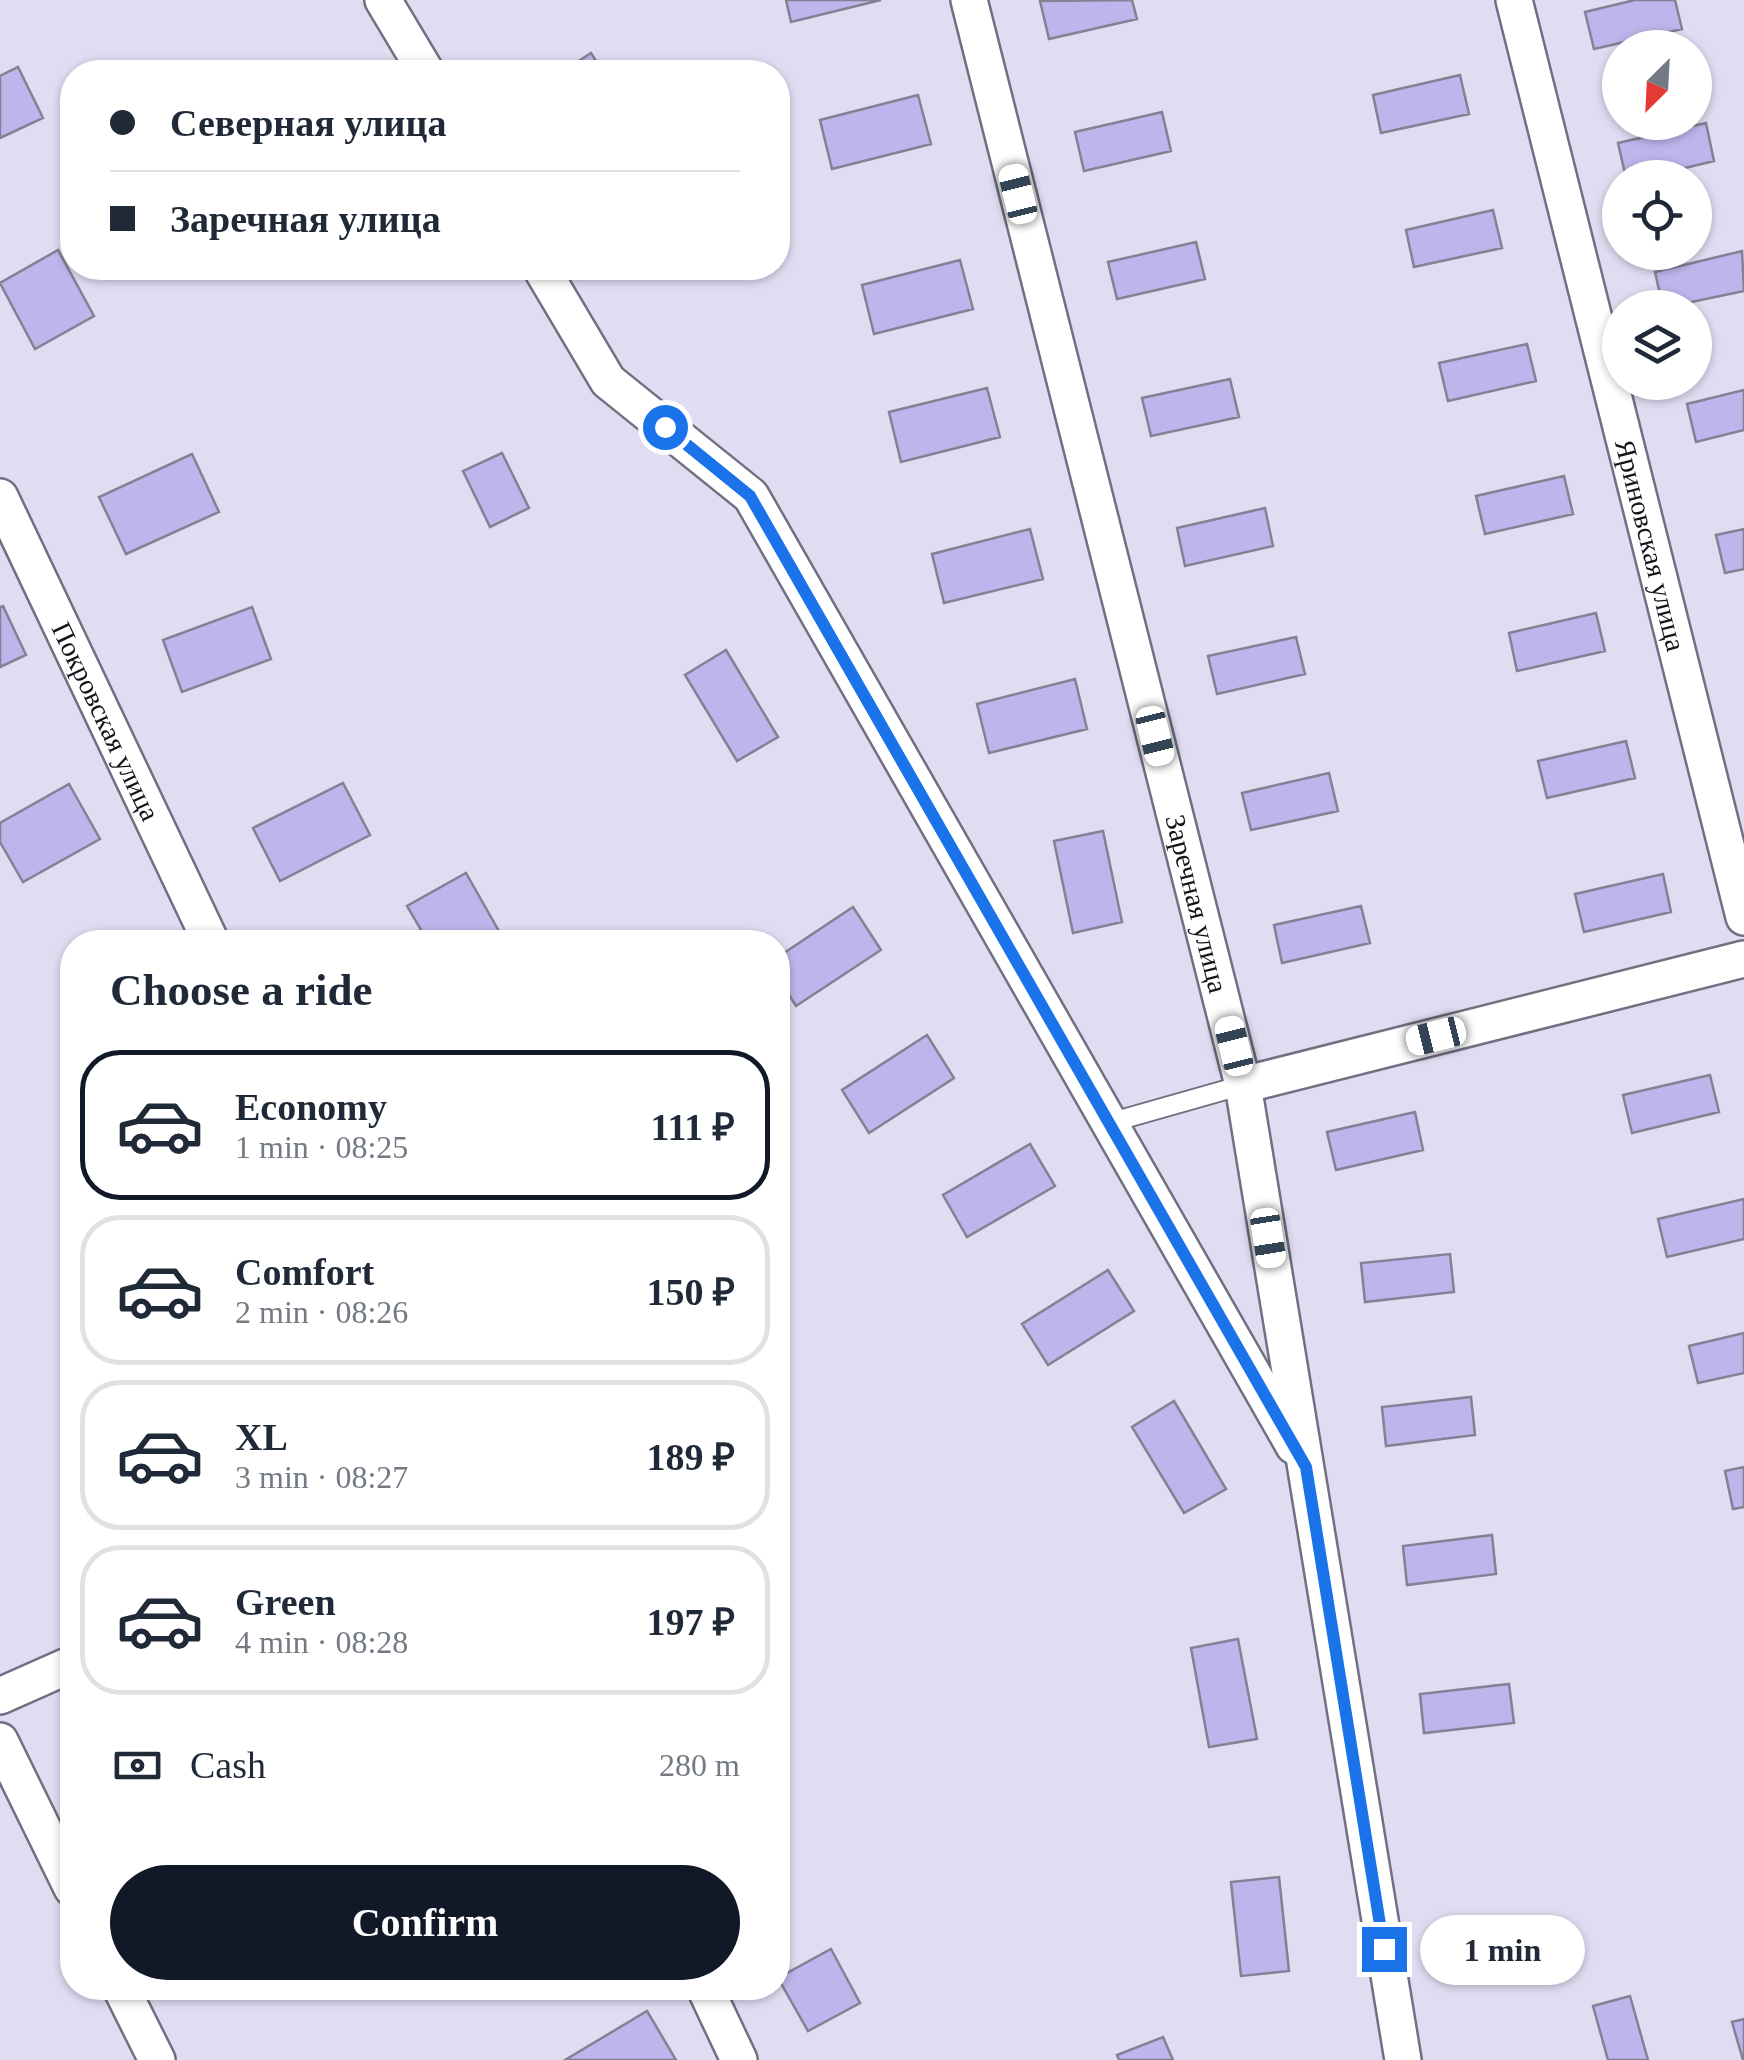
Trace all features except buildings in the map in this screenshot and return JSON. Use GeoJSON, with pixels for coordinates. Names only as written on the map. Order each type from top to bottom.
{"type":"FeatureCollection","features":[{"type":"Feature","properties":{"kind":"street"},"geometry":{"type":"LineString","coordinates":[[383,0],[419,60]]}},
{"type":"Feature","properties":{"kind":"street","name":"Заречная улица"},"geometry":{"type":"LineString","coordinates":[[969,0],[1243,1085],[1402,2060]]}},
{"type":"Feature","properties":{"kind":"street","name":"Яриновская улица"},"geometry":{"type":"LineString","coordinates":[[1514,0],[1744,917]]}},
{"type":"Feature","properties":{"kind":"street"},"geometry":{"type":"LineString","coordinates":[[548,280],[608,381],[750,496],[1306,1467]]}},
{"type":"Feature","properties":{"kind":"street","name":"Покровская улица"},"geometry":{"type":"LineString","coordinates":[[0,497],[205,930]]}},
{"type":"Feature","properties":{"kind":"street"},"geometry":{"type":"LineString","coordinates":[[1243,1085],[1744,959]]}},
{"type":"Feature","properties":{"kind":"street"},"geometry":{"type":"LineString","coordinates":[[0,1696],[60,1669]]}},
{"type":"Feature","properties":{"kind":"street"},"geometry":{"type":"LineString","coordinates":[[0,1740],[60,1863]]}},
{"type":"Feature","properties":{"kind":"street"},"geometry":{"type":"LineString","coordinates":[[127,2000],[157,2060]]}},
{"type":"Feature","properties":{"kind":"street"},"geometry":{"type":"LineString","coordinates":[[711,2000],[739,2060]]}},
{"type":"Feature","properties":{"kind":"lane"},"geometry":{"type":"LineString","coordinates":[[1108,1122],[1243,1085]]}},
{"type":"Feature","properties":{"kind":"route"},"geometry":{"type":"LineString","coordinates":[[665,427],[750,496],[1306,1467],[1384,1949]]}}]}
